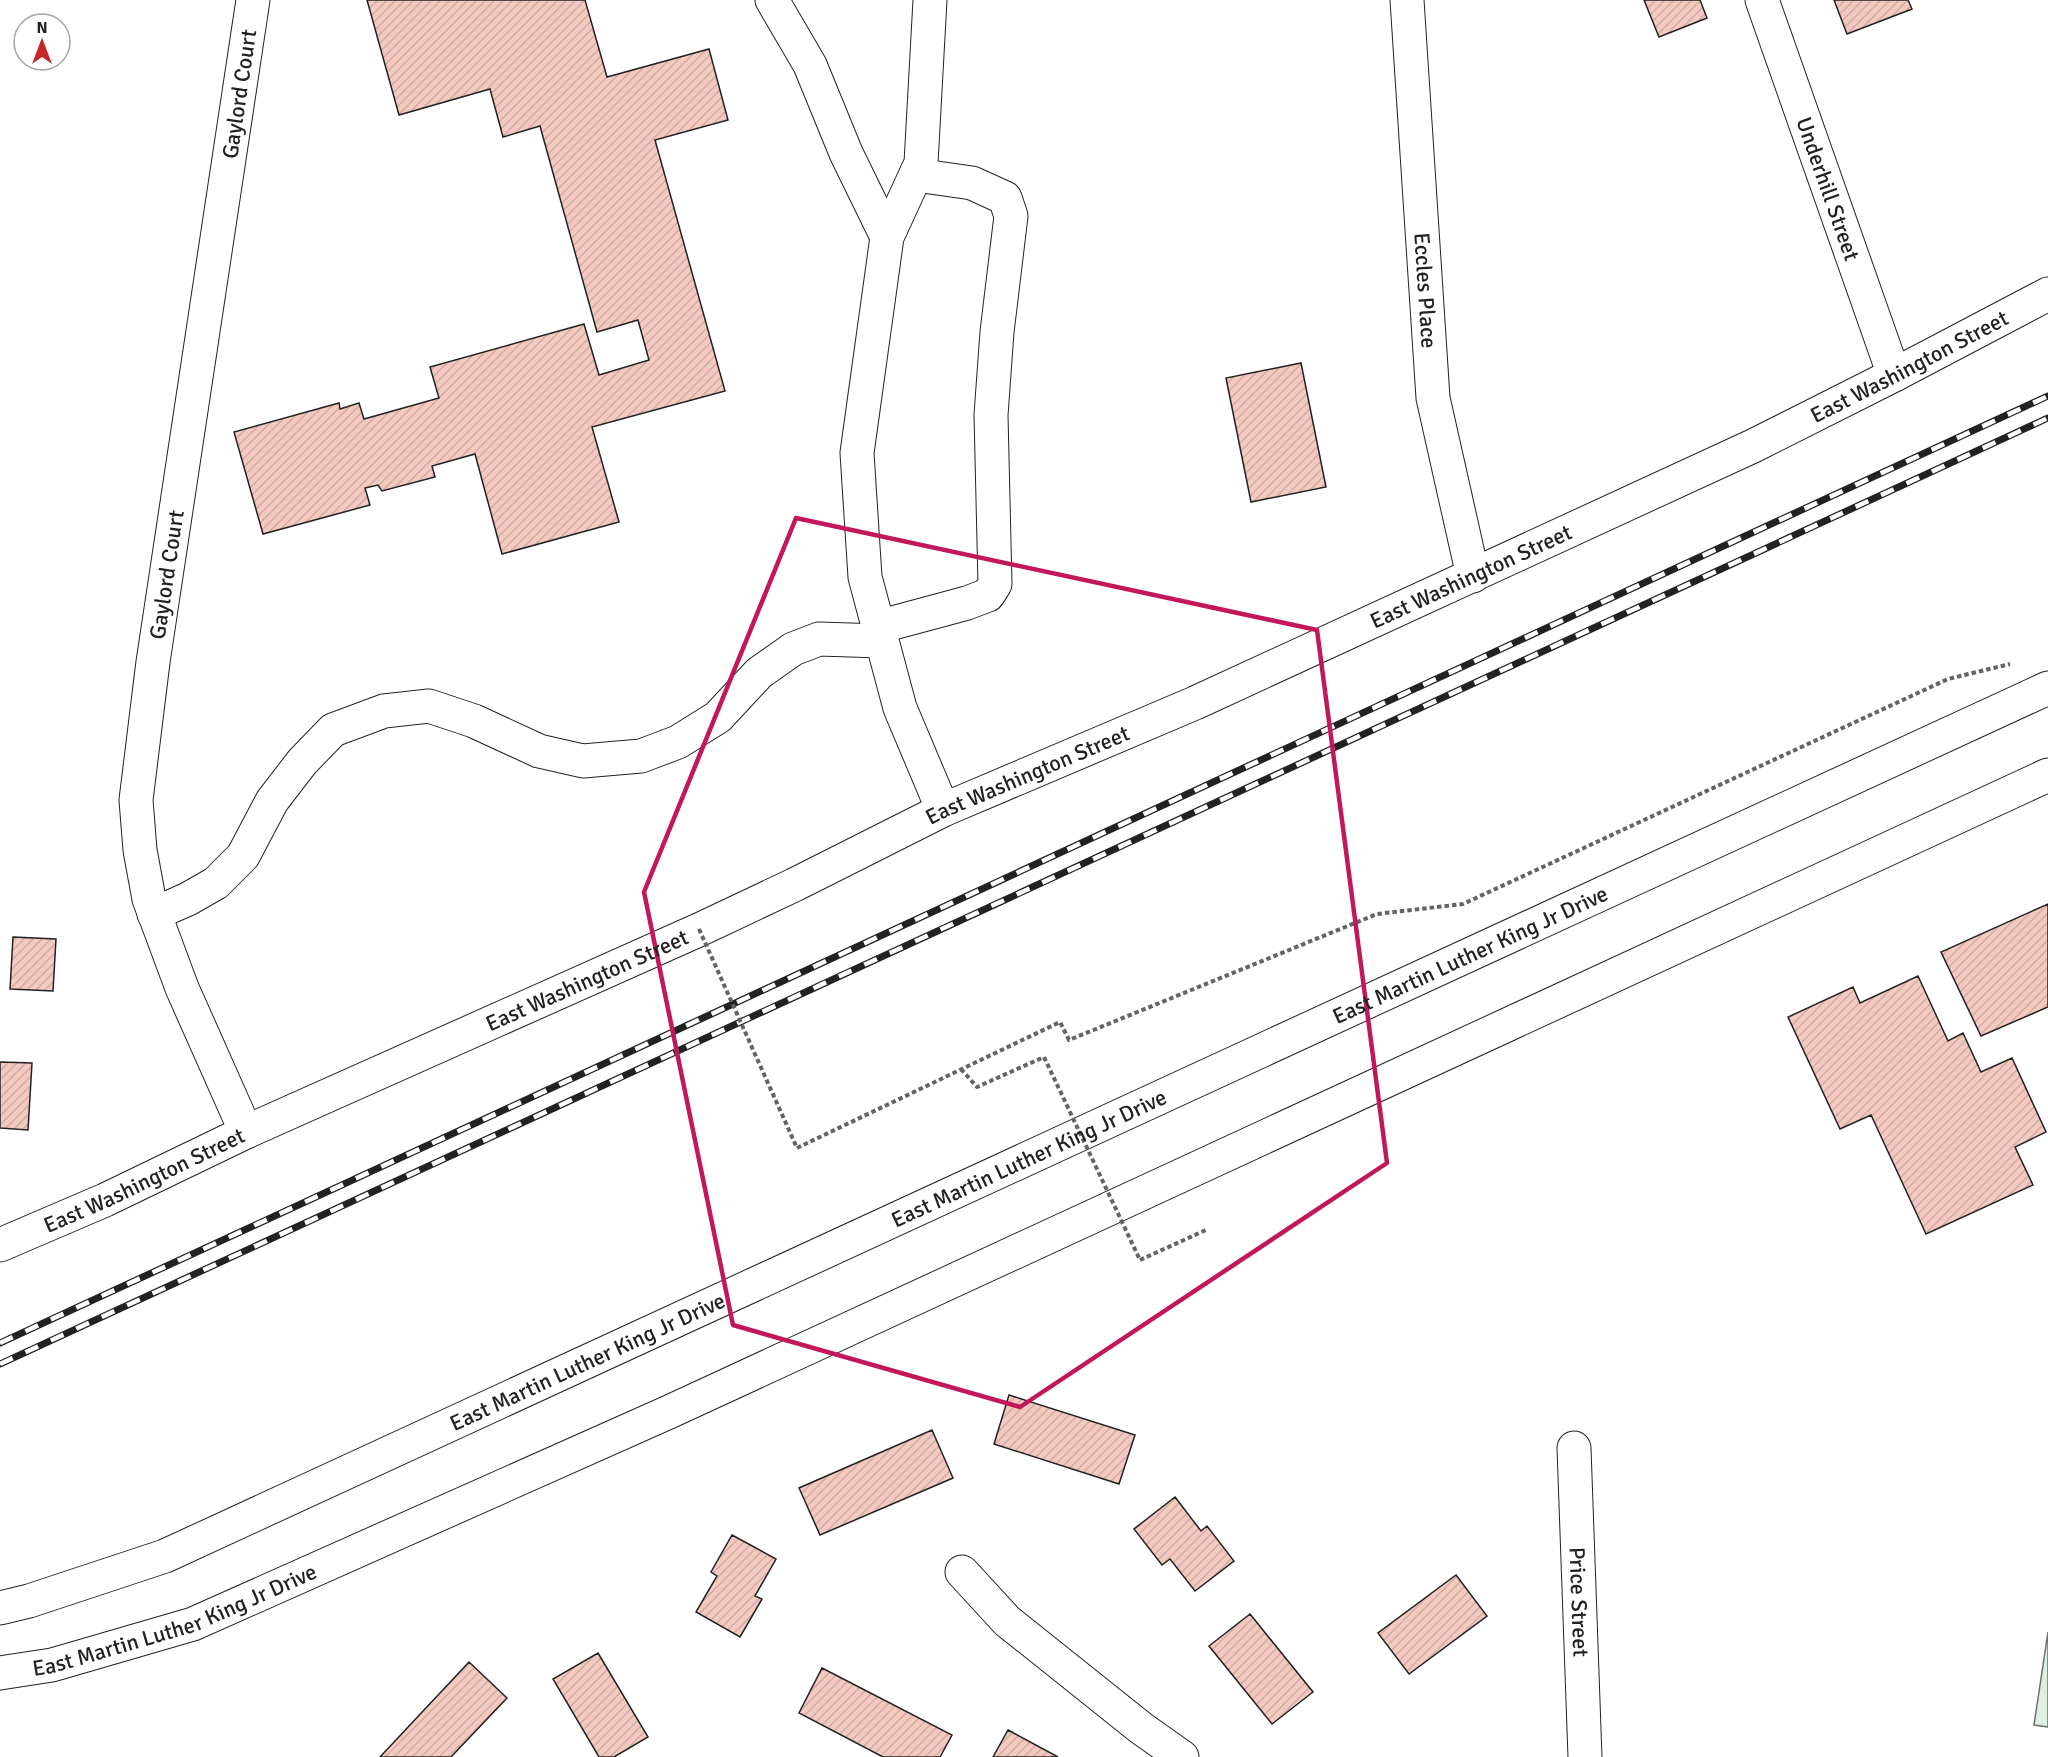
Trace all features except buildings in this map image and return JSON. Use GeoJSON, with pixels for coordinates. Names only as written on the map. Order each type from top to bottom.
{"type":"FeatureCollection","features":[{"type":"Feature","properties":{"kind":"street","name":"Gaylord Court"},"geometry":{"type":"LineString","coordinates":[[246,1132],[182,988],[149,899],[140,850],[136,800],[153,662],[253,0]]}},
{"type":"Feature","properties":{"kind":"street"},"geometry":{"type":"LineString","coordinates":[[772,0],[810,65],[846,153],[887,237]]}},
{"type":"Feature","properties":{"kind":"street"},"geometry":{"type":"LineString","coordinates":[[930,0],[921,163],[887,237],[857,453],[865,577],[900,708],[943,810]]}},
{"type":"Feature","properties":{"kind":"street","name":"Eccles Place"},"geometry":{"type":"LineString","coordinates":[[1407,0],[1433,398],[1473,576]]}},
{"type":"Feature","properties":{"kind":"street","name":"Underhill Street"},"geometry":{"type":"LineString","coordinates":[[1762,0],[1894,375]]}},
{"type":"Feature","properties":{"kind":"street"},"geometry":{"type":"LineString","coordinates":[[154,914],[216,883],[243,856],[272,801],[302,762],[333,730],[384,711],[429,706],[474,721],[539,751],[583,761],[641,756],[678,742],[718,717],[759,673],[793,649],[819,639],[879,634],[988,595],[995,584],[991,415],[997,332],[1011,216],[1005,198],[972,183],[916,175]]}},
{"type":"Feature","properties":{"kind":"street","name":"East Washington Street"},"geometry":{"type":"LineString","coordinates":[[0,1245],[105,1200],[246,1132],[699,929],[794,885],[943,810],[1196,703],[1753,446],[2048,294]]}},
{"type":"Feature","properties":{"kind":"street","name":"East Martin Luther King Jr Drive"},"geometry":{"type":"LineString","coordinates":[[0,1608],[29,1601],[165,1556],[2048,688]]}},
{"type":"Feature","properties":{"kind":"street","name":"East Martin Luther King Jr Drive"},"geometry":{"type":"LineString","coordinates":[[0,1672],[52,1665],[193,1624],[669,1412],[2048,776]]}},
{"type":"Feature","properties":{"kind":"street","name":"Price Street"},"geometry":{"type":"LineString","coordinates":[[1574,1448],[1585,1757]]}},
{"type":"Feature","properties":{"kind":"street"},"geometry":{"type":"LineString","coordinates":[[962,1572],[1007,1621],[1141,1728],[1182,1757]]}},
{"type":"Feature","properties":{"kind":"path"},"geometry":{"type":"LineString","coordinates":[[699,929],[797,1148],[1060,1022],[1069,1040],[1377,914],[1463,904],[1948,679],[2016,662]]}},
{"type":"Feature","properties":{"kind":"path"},"geometry":{"type":"LineString","coordinates":[[961,1069],[977,1088],[1044,1057],[1140,1260],[1209,1229]]}},
{"type":"Feature","properties":{"kind":"highlighted area"},"geometry":{"type":"Polygon","coordinates":[[[796,518],[1317,630],[1387,1163],[1020,1407],[733,1325],[644,892],[796,518]]]}},
{"type":"Feature","properties":{"kind":"green space"},"geometry":{"type":"Polygon","coordinates":[[[2048,1632],[2048,1727],[2034,1725],[2048,1632]]]}},
{"type":"Feature","properties":{"kind":"railway"},"geometry":{"type":"LineString","coordinates":[[0,1343],[2048,396]]}},
{"type":"Feature","properties":{"kind":"railway"},"geometry":{"type":"LineString","coordinates":[[0,1364],[2048,418]]}}]}
